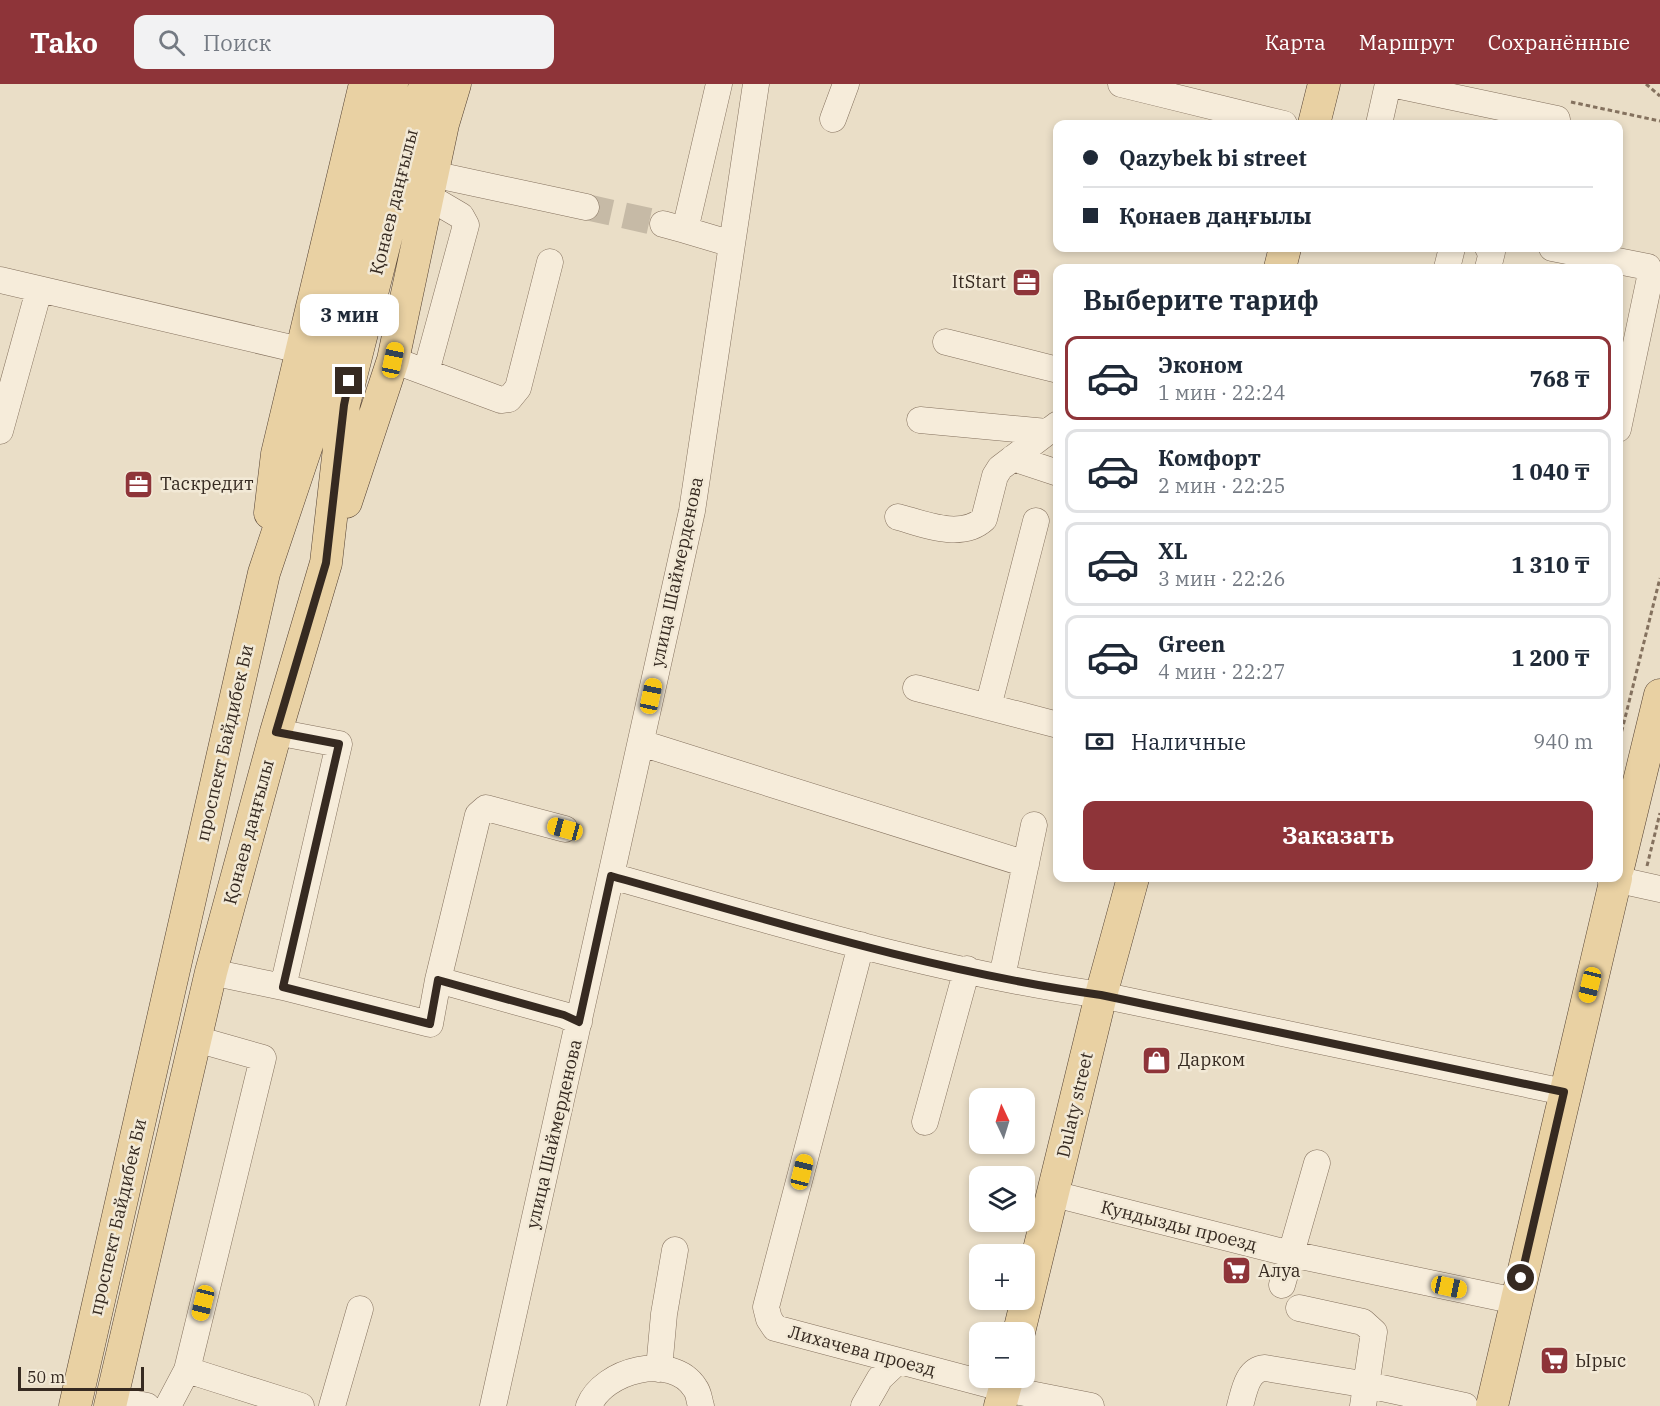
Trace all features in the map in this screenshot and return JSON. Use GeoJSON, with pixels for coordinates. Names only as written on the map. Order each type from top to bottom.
{"type":"FeatureCollection","features":[{"type":"Feature","properties":{"kind":"main road"},"geometry":{"type":"LineString","coordinates":[[264,573],[277,454],[365,84]]}},
{"type":"Feature","properties":{"kind":"main road","name":"проспект Байдибек Би"},"geometry":{"type":"LineString","coordinates":[[75,1406],[264,573],[321,403],[392,84]]}},
{"type":"Feature","properties":{"kind":"main road","name":"Қонаев даңғылы"},"geometry":{"type":"LineString","coordinates":[[111,1402],[211,972],[276,732],[326,563],[344,405],[425,84]]}},
{"type":"Feature","properties":{"kind":"main road"},"geometry":{"type":"LineString","coordinates":[[326,563],[393,360],[429,185],[455,84]]}},
{"type":"Feature","properties":{"kind":"main road"},"geometry":{"type":"LineString","coordinates":[[1315,120],[1324,84]]}},
{"type":"Feature","properties":{"kind":"main road"},"geometry":{"type":"LineString","coordinates":[[1492,1406],[1564,1092],[1627,879],[1660,695]]}},
{"type":"Feature","properties":{"kind":"main road","name":"Dulaty street"},"geometry":{"type":"LineString","coordinates":[[1022,1322],[1101,995],[1132,882]]}},
{"type":"Feature","properties":{"kind":"street"},"geometry":{"type":"LineString","coordinates":[[720,84],[674,227],[732,244]]}},
{"type":"Feature","properties":{"kind":"street","name":"улица Шаймерденова"},"geometry":{"type":"LineString","coordinates":[[493,1406],[692,511],[756,84]]}},
{"type":"Feature","properties":{"kind":"street"},"geometry":{"type":"LineString","coordinates":[[833,119],[846,84]]}},
{"type":"Feature","properties":{"kind":"street"},"geometry":{"type":"LineString","coordinates":[[1121,84],[1268,120]]}},
{"type":"Feature","properties":{"kind":"street"},"geometry":{"type":"LineString","coordinates":[[1380,120],[1390,84],[1562,110]]}},
{"type":"Feature","properties":{"kind":"street"},"geometry":{"type":"LineString","coordinates":[[429,185],[586,207]]}},
{"type":"Feature","properties":{"kind":"street"},"geometry":{"type":"LineString","coordinates":[[426,372],[466,225],[461,216],[429,185]]}},
{"type":"Feature","properties":{"kind":"street"},"geometry":{"type":"LineString","coordinates":[[1572,252],[1648,267],[1651,273],[1623,405]]}},
{"type":"Feature","properties":{"kind":"street"},"geometry":{"type":"LineString","coordinates":[[393,360],[501,400],[512,397],[518,388],[550,262]]}},
{"type":"Feature","properties":{"kind":"street"},"geometry":{"type":"LineString","coordinates":[[0,280],[300,350]]}},
{"type":"Feature","properties":{"kind":"street"},"geometry":{"type":"LineString","coordinates":[[0,431],[39,290]]}},
{"type":"Feature","properties":{"kind":"street"},"geometry":{"type":"LineString","coordinates":[[946,342],[1053,369]]}},
{"type":"Feature","properties":{"kind":"street"},"geometry":{"type":"LineString","coordinates":[[920,420],[1052,428]]}},
{"type":"Feature","properties":{"kind":"street"},"geometry":{"type":"LineString","coordinates":[[898,517],[944,529],[979,523],[984,519],[995,476],[1013,458],[1052,428]]}},
{"type":"Feature","properties":{"kind":"street"},"geometry":{"type":"LineString","coordinates":[[1013,458],[1053,471]]}},
{"type":"Feature","properties":{"kind":"street"},"geometry":{"type":"LineString","coordinates":[[987,707],[1036,520]]}},
{"type":"Feature","properties":{"kind":"street"},"geometry":{"type":"LineString","coordinates":[[916,688],[1053,724]]}},
{"type":"Feature","properties":{"kind":"street"},"geometry":{"type":"LineString","coordinates":[[276,732],[339,744],[283,987]]}},
{"type":"Feature","properties":{"kind":"street"},"geometry":{"type":"LineString","coordinates":[[641,743],[1026,864]]}},
{"type":"Feature","properties":{"kind":"street"},"geometry":{"type":"LineString","coordinates":[[211,972],[283,987],[430,1024],[438,980],[478,815],[486,808],[565,829]]}},
{"type":"Feature","properties":{"kind":"street"},"geometry":{"type":"LineString","coordinates":[[1002,977],[1034,825]]}},
{"type":"Feature","properties":{"kind":"street"},"geometry":{"type":"LineString","coordinates":[[611,876],[861,945],[1048,988],[1101,995],[1564,1092]]}},
{"type":"Feature","properties":{"kind":"street","name":"Лихачева проезд"},"geometry":{"type":"LineString","coordinates":[[861,945],[766,1307],[769,1319],[775,1328],[1004,1390],[1091,1406]]}},
{"type":"Feature","properties":{"kind":"street"},"geometry":{"type":"LineString","coordinates":[[924,1122],[968,969]]}},
{"type":"Feature","properties":{"kind":"street"},"geometry":{"type":"LineString","coordinates":[[438,980],[564,1015],[579,1022]]}},
{"type":"Feature","properties":{"kind":"street"},"geometry":{"type":"LineString","coordinates":[[168,1406],[187,1370],[263,1058],[196,1039]]}},
{"type":"Feature","properties":{"kind":"street"},"geometry":{"type":"LineString","coordinates":[[1282,1285],[1317,1163]]}},
{"type":"Feature","properties":{"kind":"street","name":"Кундызды проезд"},"geometry":{"type":"LineString","coordinates":[[1054,1194],[1291,1254],[1516,1301]]}},
{"type":"Feature","properties":{"kind":"street"},"geometry":{"type":"LineString","coordinates":[[659,1369],[664,1314],[675,1250]]}},
{"type":"Feature","properties":{"kind":"street"},"geometry":{"type":"LineString","coordinates":[[1299,1308],[1364,1322],[1374,1332],[1366,1395]]}},
{"type":"Feature","properties":{"kind":"street"},"geometry":{"type":"LineString","coordinates":[[332,1406],[360,1309]]}},
{"type":"Feature","properties":{"kind":"street"},"geometry":{"type":"LineString","coordinates":[[864,1406],[874,1386],[898,1361]]}},
{"type":"Feature","properties":{"kind":"street"},"geometry":{"type":"LineString","coordinates":[[1240,1406],[1250,1377],[1259,1368],[1366,1395],[1465,1406]]}},
{"type":"Feature","properties":{"kind":"street"},"geometry":{"type":"LineString","coordinates":[[589,1406],[593,1396],[605,1384],[623,1374],[659,1369],[689,1381],[697,1390],[700,1406]]}},
{"type":"Feature","properties":{"kind":"street"},"geometry":{"type":"LineString","coordinates":[[187,1370],[301,1406]]}},
{"type":"Feature","properties":{"kind":"street"},"geometry":{"type":"LineString","coordinates":[[111,1402],[147,1406]]}},
{"type":"Feature","properties":{"kind":"path"},"geometry":{"type":"LineString","coordinates":[[1646,84],[1660,96]]}},
{"type":"Feature","properties":{"kind":"path"},"geometry":{"type":"LineString","coordinates":[[1562,110],[1660,122]]}},
{"type":"Feature","properties":{"kind":"path"},"geometry":{"type":"LineString","coordinates":[[1623,726],[1660,578]]}},
{"type":"Feature","properties":{"kind":"path"},"geometry":{"type":"LineString","coordinates":[[1627,879],[1660,813]]}},
{"type":"Feature","properties":{"kind":"tunnel"},"geometry":{"type":"LineString","coordinates":[[586,207],[663,224]]}},
{"type":"Feature","properties":{"kind":"place","name":"ItStart"},"geometry":{"type":"Point","coordinates":[1027,282]}},
{"type":"Feature","properties":{"kind":"place","name":"Таскредит"},"geometry":{"type":"Point","coordinates":[139,484]}},
{"type":"Feature","properties":{"kind":"place","name":"Дарком"},"geometry":{"type":"Point","coordinates":[1157,1060]}},
{"type":"Feature","properties":{"kind":"place","name":"Алуа"},"geometry":{"type":"Point","coordinates":[1237,1271]}},
{"type":"Feature","properties":{"kind":"place","name":"Ырыс"},"geometry":{"type":"Point","coordinates":[1554,1361]}},
{"type":"Feature","properties":{"kind":"route"},"geometry":{"type":"LineString","coordinates":[[349,381],[344,405],[326,563],[276,732],[339,744],[283,987],[430,1024],[438,980],[564,1015],[579,1022],[611,876],[861,945],[1048,988],[1101,995],[1564,1092],[1521,1278]]}}]}
